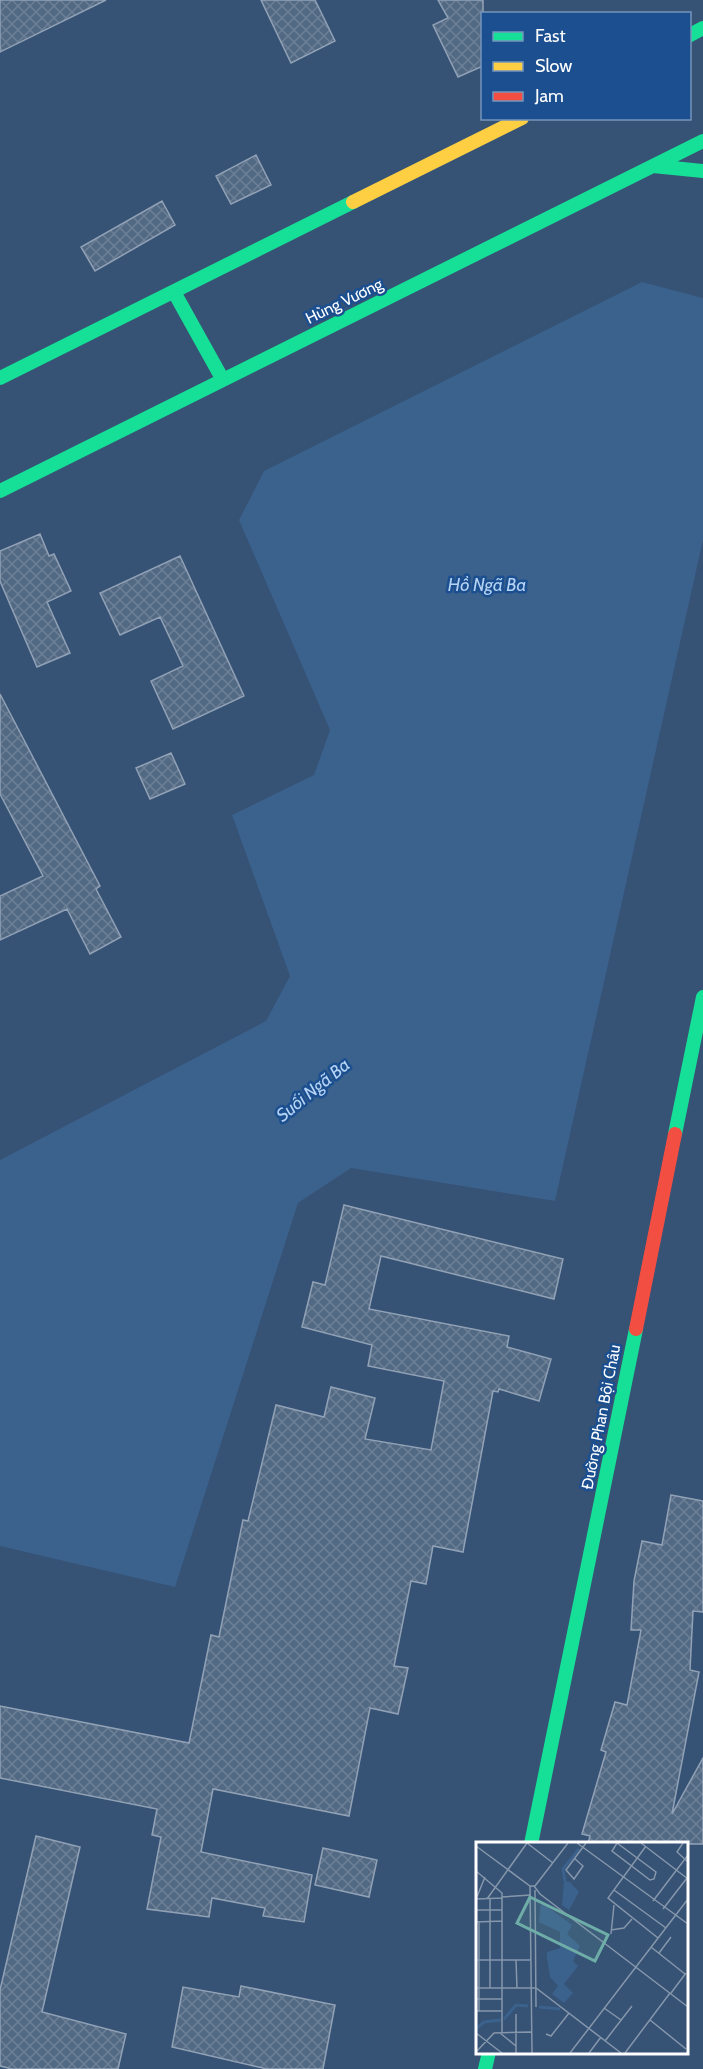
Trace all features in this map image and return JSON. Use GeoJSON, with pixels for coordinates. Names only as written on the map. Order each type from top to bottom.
{"type":"FeatureCollection","features":[{"type":"Feature","properties":{"kind":"main road"},"geometry":{"type":"LineString","coordinates":[[0,378],[518,120]]}},
{"type":"Feature","properties":{"kind":"main road","name":"Hùng Vương"},"geometry":{"type":"LineString","coordinates":[[0,491],[703,141]]}},
{"type":"Feature","properties":{"kind":"main road"},"geometry":{"type":"LineString","coordinates":[[653,166],[703,171]]}},
{"type":"Feature","properties":{"kind":"main road"},"geometry":{"type":"LineString","coordinates":[[174,292],[223,380]]}},
{"type":"Feature","properties":{"kind":"main road","name":"Đường Phan Bội Châu"},"geometry":{"type":"LineString","coordinates":[[531,1842],[703,997]]}},
{"type":"Feature","properties":{"kind":"main road"},"geometry":{"type":"LineString","coordinates":[[485,2069],[489,2054]]}},
{"type":"Feature","properties":{"kind":"water","name":"Hồ Ngã Ba"},"geometry":{"type":"Polygon","coordinates":[[[642,282],[703,298],[703,540],[555,1201],[351,1168],[298,1203],[175,1587],[0,1546],[0,1160],[266,1021],[290,976],[232,815],[314,775],[330,730],[239,520],[264,471],[642,282]]]}},
{"type":"Feature","properties":{"kind":"building"},"geometry":{"type":"Polygon","coordinates":[[[0,0],[106,0],[0,52],[0,0]]]}},
{"type":"Feature","properties":{"kind":"building"},"geometry":{"type":"Polygon","coordinates":[[[261,0],[315,0],[335,41],[291,63],[261,0]]]}},
{"type":"Feature","properties":{"kind":"building"},"geometry":{"type":"Polygon","coordinates":[[[438,0],[483,0],[481,67],[458,77],[433,25],[448,18],[438,0]]]}},
{"type":"Feature","properties":{"kind":"building"},"geometry":{"type":"Polygon","coordinates":[[[256,155],[271,185],[231,204],[216,176],[256,155]]]}},
{"type":"Feature","properties":{"kind":"building"},"geometry":{"type":"Polygon","coordinates":[[[162,201],[175,225],[95,271],[81,247],[162,201]]]}},
{"type":"Feature","properties":{"kind":"building"},"geometry":{"type":"Polygon","coordinates":[[[40,534],[49,556],[54,554],[71,591],[47,602],[70,653],[37,667],[0,581],[0,551],[40,534]]]}},
{"type":"Feature","properties":{"kind":"building"},"geometry":{"type":"Polygon","coordinates":[[[180,556],[244,696],[173,729],[151,681],[183,666],[160,617],[120,635],[100,593],[180,556]]]}},
{"type":"Feature","properties":{"kind":"building"},"geometry":{"type":"Polygon","coordinates":[[[0,694],[100,886],[96,889],[121,937],[90,954],[67,909],[0,940],[0,896],[43,876],[0,794],[0,694]]]}},
{"type":"Feature","properties":{"kind":"building"},"geometry":{"type":"Polygon","coordinates":[[[171,753],[185,784],[150,799],[136,768],[171,753]]]}},
{"type":"Feature","properties":{"kind":"building"},"geometry":{"type":"Polygon","coordinates":[[[344,1205],[563,1259],[554,1299],[381,1256],[369,1309],[509,1336],[507,1347],[551,1359],[539,1401],[499,1389],[498,1392],[493,1391],[463,1552],[433,1546],[426,1584],[411,1581],[394,1666],[408,1668],[398,1714],[370,1708],[349,1816],[213,1789],[201,1852],[312,1875],[304,1922],[263,1916],[265,1908],[212,1898],[209,1917],[147,1909],[161,1837],[152,1835],[157,1809],[0,1778],[0,1706],[189,1743],[211,1635],[219,1637],[243,1520],[248,1521],[276,1405],[324,1417],[331,1387],[375,1398],[365,1439],[431,1450],[444,1381],[368,1366],[372,1345],[302,1327],[313,1282],[325,1285],[344,1205]]]}},
{"type":"Feature","properties":{"kind":"building"},"geometry":{"type":"Polygon","coordinates":[[[671,1495],[703,1501],[703,1612],[693,1611],[690,1670],[699,1672],[672,1814],[703,1758],[703,1844],[588,1842],[590,1836],[582,1834],[606,1752],[601,1750],[615,1702],[627,1705],[641,1630],[631,1630],[634,1581],[642,1541],[662,1545],[671,1495]]]}},
{"type":"Feature","properties":{"kind":"building"},"geometry":{"type":"Polygon","coordinates":[[[36,1836],[80,1847],[42,2012],[126,2034],[118,2069],[12,2069],[0,2066],[0,1990],[36,1836]]]}},
{"type":"Feature","properties":{"kind":"building"},"geometry":{"type":"Polygon","coordinates":[[[323,1848],[377,1860],[369,1897],[315,1885],[323,1848]]]}},
{"type":"Feature","properties":{"kind":"building"},"geometry":{"type":"Polygon","coordinates":[[[241,1986],[335,2005],[323,2069],[267,2069],[172,2047],[183,1987],[239,1997],[241,1986]]]}},
{"type":"Feature","properties":{"kind":"traffic: fast"},"geometry":{"type":"LineString","coordinates":[[691,34],[703,28]]}},
{"type":"Feature","properties":{"kind":"traffic: fast"},"geometry":{"type":"LineString","coordinates":[[0,491],[703,141]]}},
{"type":"Feature","properties":{"kind":"traffic: fast"},"geometry":{"type":"LineString","coordinates":[[653,166],[703,171]]}},
{"type":"Feature","properties":{"kind":"traffic: fast"},"geometry":{"type":"LineString","coordinates":[[0,378],[353,202]]}},
{"type":"Feature","properties":{"kind":"traffic: fast"},"geometry":{"type":"LineString","coordinates":[[174,292],[223,380]]}},
{"type":"Feature","properties":{"kind":"traffic: fast"},"geometry":{"type":"LineString","coordinates":[[675,1134],[703,997]]}},
{"type":"Feature","properties":{"kind":"traffic: fast"},"geometry":{"type":"LineString","coordinates":[[531,1842],[636,1329]]}},
{"type":"Feature","properties":{"kind":"traffic: fast"},"geometry":{"type":"LineString","coordinates":[[485,2069],[489,2054]]}},
{"type":"Feature","properties":{"kind":"traffic: slow"},"geometry":{"type":"LineString","coordinates":[[353,202],[518,120]]}},
{"type":"Feature","properties":{"kind":"traffic: jam"},"geometry":{"type":"LineString","coordinates":[[636,1329],[675,1134]]}},
{"type":"Feature","properties":{"kind":"water label","name":"Suối Ngã Ba"},"geometry":{"type":"Point","coordinates":[313,1090]}}]}
